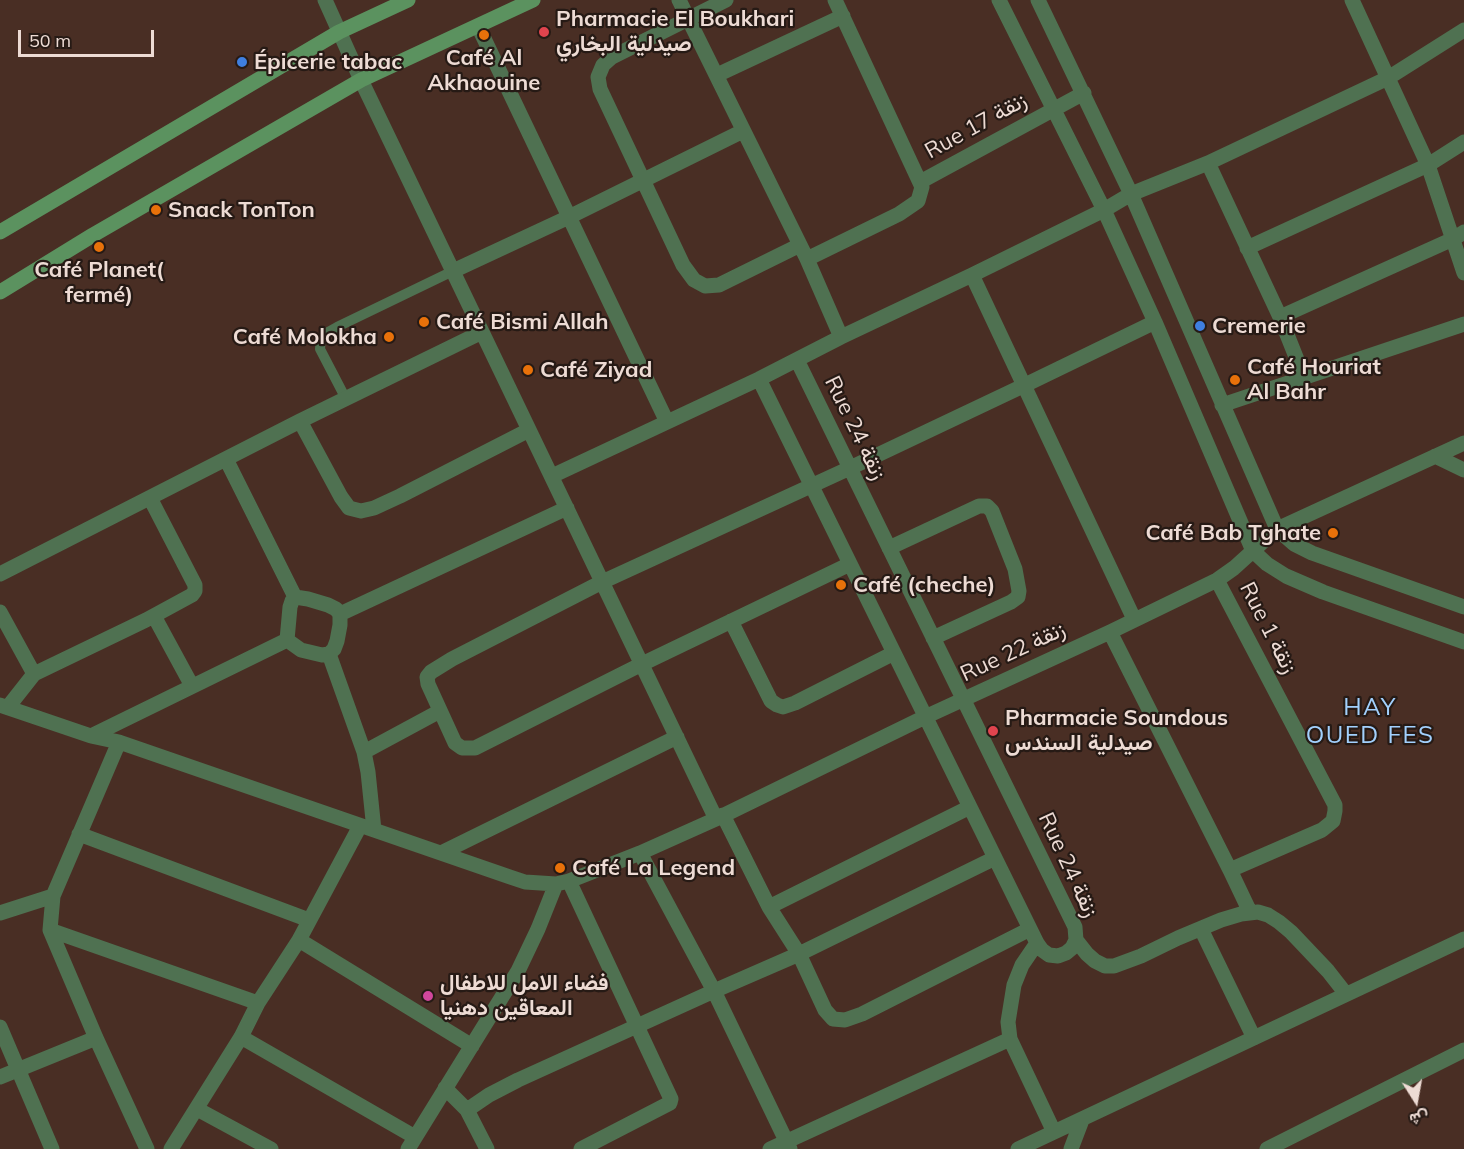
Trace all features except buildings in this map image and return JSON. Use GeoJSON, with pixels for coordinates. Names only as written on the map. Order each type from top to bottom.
{"type":"FeatureCollection","features":[{"type":"Feature","properties":{"kind":"street"},"geometry":{"type":"LineString","coordinates":[[325,0],[677,737],[769,907],[799,954],[825,1010],[833,1019],[844,1020],[862,1014],[1030,929]]}},
{"type":"Feature","properties":{"kind":"street"},"geometry":{"type":"LineString","coordinates":[[0,232],[339,32],[408,0]]}},
{"type":"Feature","properties":{"kind":"street"},"geometry":{"type":"LineString","coordinates":[[0,292],[93,235],[362,80],[533,0]]}},
{"type":"Feature","properties":{"kind":"street"},"geometry":{"type":"LineString","coordinates":[[679,0],[804,252],[841,337]]}},
{"type":"Feature","properties":{"kind":"street"},"geometry":{"type":"LineString","coordinates":[[688,19],[726,0]]}},
{"type":"Feature","properties":{"kind":"street"},"geometry":{"type":"LineString","coordinates":[[835,0],[921,185]]}},
{"type":"Feature","properties":{"kind":"street"},"geometry":{"type":"LineString","coordinates":[[999,0],[1104,210],[1155,322],[1253,551],[1267,564],[1286,576],[1464,642]]}},
{"type":"Feature","properties":{"kind":"street"},"geometry":{"type":"LineString","coordinates":[[1038,0],[1131,194],[1277,529],[1294,544],[1312,553],[1464,608]]}},
{"type":"Feature","properties":{"kind":"street"},"geometry":{"type":"LineString","coordinates":[[1352,0],[1459,236],[1464,273]]}},
{"type":"Feature","properties":{"kind":"street"},"geometry":{"type":"LineString","coordinates":[[717,75],[843,16]]}},
{"type":"Feature","properties":{"kind":"street","name":"Rue 17 زنقة"},"geometry":{"type":"LineString","coordinates":[[688,19],[612,57],[603,65],[598,77],[600,89],[683,265],[693,280],[705,286],[719,285],[899,214],[918,201],[921,185],[1083,93]]}},
{"type":"Feature","properties":{"kind":"street"},"geometry":{"type":"LineString","coordinates":[[478,26],[667,422]]}},
{"type":"Feature","properties":{"kind":"street"},"geometry":{"type":"LineString","coordinates":[[552,476],[759,379],[1104,210],[1131,194],[1208,163],[1388,78],[1464,30]]}},
{"type":"Feature","properties":{"kind":"street"},"geometry":{"type":"LineString","coordinates":[[453,272],[743,131]]}},
{"type":"Feature","properties":{"kind":"street"},"geometry":{"type":"LineString","coordinates":[[1248,248],[1428,165],[1464,142]]}},
{"type":"Feature","properties":{"kind":"street"},"geometry":{"type":"LineString","coordinates":[[1208,163],[1280,317],[1304,377]]}},
{"type":"Feature","properties":{"kind":"street"},"geometry":{"type":"LineString","coordinates":[[1280,317],[1459,236]]}},
{"type":"Feature","properties":{"kind":"street"},"geometry":{"type":"LineString","coordinates":[[972,275],[1134,619]]}},
{"type":"Feature","properties":{"kind":"street"},"geometry":{"type":"LineString","coordinates":[[850,564],[642,664],[475,748],[462,748],[455,743],[428,684],[427,677],[431,672],[452,659],[602,582],[812,486],[1155,322]]}},
{"type":"Feature","properties":{"kind":"street"},"geometry":{"type":"LineString","coordinates":[[1222,405],[1464,324]]}},
{"type":"Feature","properties":{"kind":"street"},"geometry":{"type":"LineString","coordinates":[[0,574],[300,421],[482,332]]}},
{"type":"Feature","properties":{"kind":"street","name":"Rue 24 زنقة"},"geometry":{"type":"LineString","coordinates":[[797,360],[1077,933],[1072,948],[1058,956],[1049,955],[1037,943]]}},
{"type":"Feature","properties":{"kind":"street"},"geometry":{"type":"LineString","coordinates":[[759,379],[1037,943],[1022,965],[1014,985],[1008,1022],[1010,1039],[1054,1132]]}},
{"type":"Feature","properties":{"kind":"street"},"geometry":{"type":"LineString","coordinates":[[300,421],[341,497],[349,507],[361,511],[374,508],[400,496],[530,430]]}},
{"type":"Feature","properties":{"kind":"street","name":"Rue 22 زنقة"},"geometry":{"type":"LineString","coordinates":[[562,883],[640,853],[719,817],[1217,580],[1234,568],[1277,529],[1464,443]]}},
{"type":"Feature","properties":{"kind":"street"},"geometry":{"type":"LineString","coordinates":[[1435,456],[1464,470]]}},
{"type":"Feature","properties":{"kind":"street"},"geometry":{"type":"LineString","coordinates":[[226,459],[295,597]]}},
{"type":"Feature","properties":{"kind":"street"},"geometry":{"type":"LineString","coordinates":[[150,498],[195,585],[195,591],[192,595],[154,616],[34,674],[4,706],[91,736],[119,742],[525,882],[562,883]]}},
{"type":"Feature","properties":{"kind":"street"},"geometry":{"type":"LineString","coordinates":[[889,548],[979,506],[987,506],[992,511],[1015,569],[1018,597],[933,638]]}},
{"type":"Feature","properties":{"kind":"street"},"geometry":{"type":"LineString","coordinates":[[340,614],[567,508]]}},
{"type":"Feature","properties":{"kind":"street","name":"Rue 1 زنقة"},"geometry":{"type":"LineString","coordinates":[[1217,580],[1335,805],[1333,821],[1322,830],[1230,870]]}},
{"type":"Feature","properties":{"kind":"street"},"geometry":{"type":"LineString","coordinates":[[286,640],[301,650],[322,655],[329,654],[334,649],[340,625],[340,614],[336,609],[295,597]]}},
{"type":"Feature","properties":{"kind":"street"},"geometry":{"type":"LineString","coordinates":[[286,640],[290,607],[295,597]]}},
{"type":"Feature","properties":{"kind":"street"},"geometry":{"type":"LineString","coordinates":[[0,612],[34,674]]}},
{"type":"Feature","properties":{"kind":"street"},"geometry":{"type":"LineString","coordinates":[[154,616],[192,686]]}},
{"type":"Feature","properties":{"kind":"street"},"geometry":{"type":"LineString","coordinates":[[730,621],[771,701],[783,707],[894,653]]}},
{"type":"Feature","properties":{"kind":"street"},"geometry":{"type":"LineString","coordinates":[[1110,632],[1250,912]]}},
{"type":"Feature","properties":{"kind":"street"},"geometry":{"type":"LineString","coordinates":[[91,736],[286,640]]}},
{"type":"Feature","properties":{"kind":"street"},"geometry":{"type":"LineString","coordinates":[[171,1149],[241,1037],[258,1003],[367,828],[368,772],[364,752],[329,654]]}},
{"type":"Feature","properties":{"kind":"street"},"geometry":{"type":"LineString","coordinates":[[364,752],[440,711]]}},
{"type":"Feature","properties":{"kind":"street"},"geometry":{"type":"LineString","coordinates":[[441,853],[677,737]]}},
{"type":"Feature","properties":{"kind":"street"},"geometry":{"type":"LineString","coordinates":[[119,742],[53,896],[50,930],[147,1149]]}},
{"type":"Feature","properties":{"kind":"street"},"geometry":{"type":"LineString","coordinates":[[769,907],[970,807]]}},
{"type":"Feature","properties":{"kind":"street"},"geometry":{"type":"LineString","coordinates":[[80,834],[309,920]]}},
{"type":"Feature","properties":{"kind":"street"},"geometry":{"type":"LineString","coordinates":[[640,853],[714,991],[788,1145]]}},
{"type":"Feature","properties":{"kind":"street"},"geometry":{"type":"LineString","coordinates":[[467,1110],[518,1080],[799,954],[995,858]]}},
{"type":"Feature","properties":{"kind":"street"},"geometry":{"type":"LineString","coordinates":[[562,883],[637,1026],[670,1096],[670,1102],[581,1149]]}},
{"type":"Feature","properties":{"kind":"street"},"geometry":{"type":"LineString","coordinates":[[241,1037],[411,1143],[518,971],[562,883]]}},
{"type":"Feature","properties":{"kind":"street"},"geometry":{"type":"LineString","coordinates":[[0,913],[53,896]]}},
{"type":"Feature","properties":{"kind":"street"},"geometry":{"type":"LineString","coordinates":[[1076,940],[1095,961],[1105,966],[1114,966],[1221,920],[1258,912],[1279,922],[1328,970],[1346,994]]}},
{"type":"Feature","properties":{"kind":"street"},"geometry":{"type":"LineString","coordinates":[[1201,929],[1254,1038]]}},
{"type":"Feature","properties":{"kind":"street"},"geometry":{"type":"LineString","coordinates":[[50,930],[258,1003]]}},
{"type":"Feature","properties":{"kind":"street"},"geometry":{"type":"LineString","coordinates":[[1018,1149],[1464,939]]}},
{"type":"Feature","properties":{"kind":"street"},"geometry":{"type":"LineString","coordinates":[[298,940],[472,1046]]}},
{"type":"Feature","properties":{"kind":"street"},"geometry":{"type":"LineString","coordinates":[[0,1027],[52,1149]]}},
{"type":"Feature","properties":{"kind":"street"},"geometry":{"type":"LineString","coordinates":[[0,1077],[96,1038]]}},
{"type":"Feature","properties":{"kind":"street"},"geometry":{"type":"LineString","coordinates":[[770,1149],[788,1145],[1010,1039]]}},
{"type":"Feature","properties":{"kind":"street"},"geometry":{"type":"LineString","coordinates":[[1267,1149],[1464,1050]]}},
{"type":"Feature","properties":{"kind":"street"},"geometry":{"type":"LineString","coordinates":[[445,1088],[467,1110],[487,1149]]}},
{"type":"Feature","properties":{"kind":"street"},"geometry":{"type":"LineString","coordinates":[[196,1109],[271,1149]]}},
{"type":"Feature","properties":{"kind":"street"},"geometry":{"type":"LineString","coordinates":[[1071,1149],[1082,1120]]}},
{"type":"Feature","properties":{"kind":"lane"},"geometry":{"type":"LineString","coordinates":[[346,399],[320,349],[321,338],[337,327],[453,272]]}},
{"type":"Feature","properties":{"kind":"place","name":"Pharmacie El Boukhari صيدلية البخاري"},"geometry":{"type":"Point","coordinates":[544,32]}},
{"type":"Feature","properties":{"kind":"place","name":"Café Al Akhaouine"},"geometry":{"type":"Point","coordinates":[484,35]}},
{"type":"Feature","properties":{"kind":"place","name":"Épicerie tabac"},"geometry":{"type":"Point","coordinates":[242,62]}},
{"type":"Feature","properties":{"kind":"place","name":"Snack TonTon"},"geometry":{"type":"Point","coordinates":[156,210]}},
{"type":"Feature","properties":{"kind":"place","name":"Café Planet( fermé)"},"geometry":{"type":"Point","coordinates":[99,247]}},
{"type":"Feature","properties":{"kind":"place","name":"Café Bismi Allah"},"geometry":{"type":"Point","coordinates":[424,322]}},
{"type":"Feature","properties":{"kind":"place","name":"Cremerie"},"geometry":{"type":"Point","coordinates":[1200,326]}},
{"type":"Feature","properties":{"kind":"place","name":"Café Molokha"},"geometry":{"type":"Point","coordinates":[389,337]}},
{"type":"Feature","properties":{"kind":"place","name":"Café Ziyad"},"geometry":{"type":"Point","coordinates":[528,370]}},
{"type":"Feature","properties":{"kind":"place","name":"Café Houriat Al Bahr"},"geometry":{"type":"Point","coordinates":[1235,380]}},
{"type":"Feature","properties":{"kind":"place","name":"Café Bab Tghate"},"geometry":{"type":"Point","coordinates":[1333,533]}},
{"type":"Feature","properties":{"kind":"place","name":"Café (cheche)"},"geometry":{"type":"Point","coordinates":[841,585]}},
{"type":"Feature","properties":{"kind":"place","name":"Pharmacie Soundous صيدلية السندس"},"geometry":{"type":"Point","coordinates":[993,731]}},
{"type":"Feature","properties":{"kind":"place","name":"Café La Legend"},"geometry":{"type":"Point","coordinates":[560,868]}},
{"type":"Feature","properties":{"kind":"place","name":"فضاء الامل للاطفال المعاقين دهنيا"},"geometry":{"type":"Point","coordinates":[428,996]}},
{"type":"Feature","properties":{"kind":"district","name":"HAY OUED FES"},"geometry":{"type":"Point","coordinates":[1370,722]}}]}
